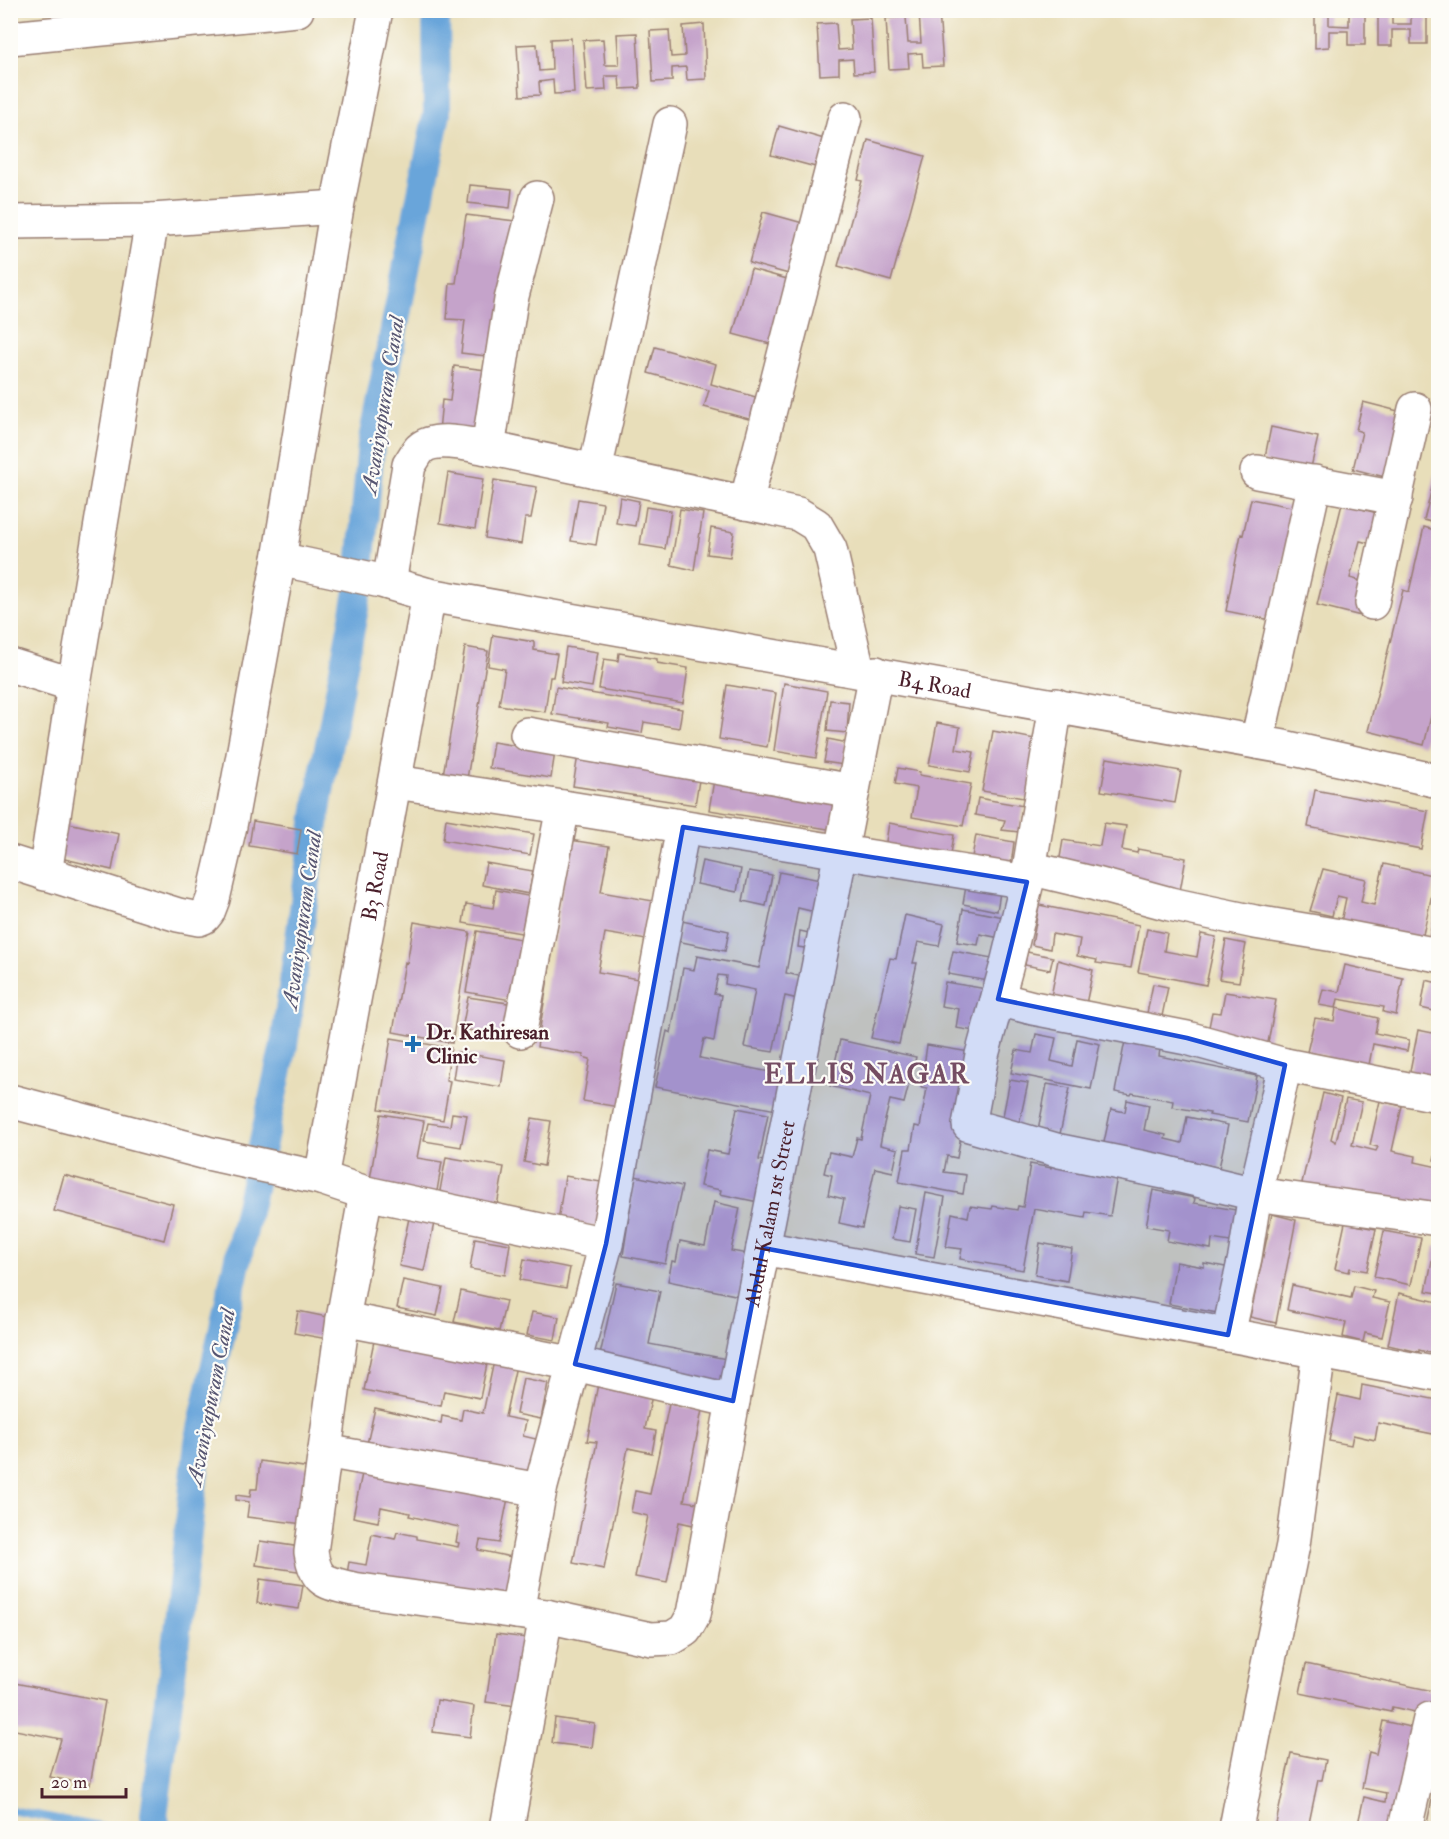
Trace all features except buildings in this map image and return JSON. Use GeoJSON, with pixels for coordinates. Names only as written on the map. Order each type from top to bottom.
{"type":"FeatureCollection","features":[{"type":"Feature","properties":{"kind":"street"},"geometry":{"type":"LineString","coordinates":[[10,38],[297,10]]}},
{"type":"Feature","properties":{"kind":"street"},"geometry":{"type":"LineString","coordinates":[[10,862],[178,915],[199,919],[204,917],[213,899],[230,826],[279,559],[337,207],[376,10]]}},
{"type":"Feature","properties":{"kind":"street"},"geometry":{"type":"LineString","coordinates":[[746,503],[845,118]]}},
{"type":"Feature","properties":{"kind":"street"},"geometry":{"type":"LineString","coordinates":[[595,471],[670,124]]}},
{"type":"Feature","properties":{"kind":"street"},"geometry":{"type":"LineString","coordinates":[[488,448],[511,300],[537,198]]}},
{"type":"Feature","properties":{"kind":"street"},"geometry":{"type":"LineString","coordinates":[[10,222],[152,220],[337,207]]}},
{"type":"Feature","properties":{"kind":"street"},"geometry":{"type":"LineString","coordinates":[[45,874],[152,220]]}},
{"type":"Feature","properties":{"kind":"street"},"geometry":{"type":"LineString","coordinates":[[1372,603],[1415,409]]}},
{"type":"Feature","properties":{"kind":"street"},"geometry":{"type":"LineString","coordinates":[[385,582],[409,465],[420,449],[433,442],[450,442],[488,448],[798,514],[816,525],[830,549],[867,671]]}},
{"type":"Feature","properties":{"kind":"street"},"geometry":{"type":"LineString","coordinates":[[1257,472],[1396,498]]}},
{"type":"Feature","properties":{"kind":"street"},"geometry":{"type":"LineString","coordinates":[[1257,742],[1315,482]]}},
{"type":"Feature","properties":{"kind":"street","name":"B4 Road"},"geometry":{"type":"LineString","coordinates":[[279,559],[385,582],[429,595],[1257,742],[1438,781]]}},
{"type":"Feature","properties":{"kind":"street","name":"B3 Road"},"geometry":{"type":"LineString","coordinates":[[321,1178],[429,595]]}},
{"type":"Feature","properties":{"kind":"street"},"geometry":{"type":"LineString","coordinates":[[10,665],[74,686]]}},
{"type":"Feature","properties":{"kind":"street","name":"Abdul Kalam 1st Street"},"geometry":{"type":"LineString","coordinates":[[532,1614],[651,1639],[672,1638],[685,1630],[694,1614],[733,1401],[853,791],[867,671]]}},
{"type":"Feature","properties":{"kind":"street"},"geometry":{"type":"LineString","coordinates":[[1056,705],[1028,875],[982,1055],[969,1125],[1060,1150],[1255,1194],[1438,1219]]}},
{"type":"Feature","properties":{"kind":"street"},"geometry":{"type":"LineString","coordinates":[[527,734],[853,791]]}},
{"type":"Feature","properties":{"kind":"street"},"geometry":{"type":"LineString","coordinates":[[395,782],[841,853],[1096,884],[1170,904],[1255,922],[1438,955]]}},
{"type":"Feature","properties":{"kind":"street"},"geometry":{"type":"LineString","coordinates":[[520,1031],[563,807]]}},
{"type":"Feature","properties":{"kind":"street"},"geometry":{"type":"LineString","coordinates":[[507,1828],[532,1614],[540,1490],[606,1244],[683,827]]}},
{"type":"Feature","properties":{"kind":"street"},"geometry":{"type":"LineString","coordinates":[[1002,983],[1033,1008],[1187,1038],[1285,1065],[1438,1095]]}},
{"type":"Feature","properties":{"kind":"street"},"geometry":{"type":"LineString","coordinates":[[1228,1335],[1245,1257],[1255,1194],[1285,1065]]}},
{"type":"Feature","properties":{"kind":"street"},"geometry":{"type":"LineString","coordinates":[[11,1103],[207,1153],[321,1178],[366,1193],[606,1244]]}},
{"type":"Feature","properties":{"kind":"street"},"geometry":{"type":"LineString","coordinates":[[366,1193],[343,1319],[312,1552],[314,1568],[322,1579],[352,1588],[532,1614]]}},
{"type":"Feature","properties":{"kind":"street"},"geometry":{"type":"LineString","coordinates":[[763,1248],[1438,1374]]}},
{"type":"Feature","properties":{"kind":"street"},"geometry":{"type":"LineString","coordinates":[[343,1319],[575,1364],[733,1401]]}},
{"type":"Feature","properties":{"kind":"street"},"geometry":{"type":"LineString","coordinates":[[1236,1828],[1293,1545],[1319,1352]]}},
{"type":"Feature","properties":{"kind":"street"},"geometry":{"type":"LineString","coordinates":[[325,1451],[540,1490]]}},
{"type":"Feature","properties":{"kind":"street"},"geometry":{"type":"LineString","coordinates":[[1405,1828],[1430,1719]]}},
{"type":"Feature","properties":{"kind":"highlighted area"},"geometry":{"type":"Polygon","coordinates":[[[683,827],[1027,882],[998,999],[1187,1038],[1285,1065],[1228,1335],[763,1248],[733,1401],[575,1364],[606,1244],[683,827]]]}},
{"type":"Feature","properties":{"kind":"waterway","name":"Avaniyapuram Canal"},"geometry":{"type":"LineString","coordinates":[[157,1828],[154,1815],[198,1443],[284,1045],[319,796],[358,592],[371,445],[437,113],[436,10]]}},
{"type":"Feature","properties":{"kind":"waterway"},"geometry":{"type":"LineString","coordinates":[[10,1810],[105,1828]]}},
{"type":"Feature","properties":{"kind":"place","name":"Dr. Kathiresan Clinic"},"geometry":{"type":"Point","coordinates":[413,1044]}},
{"type":"Feature","properties":{"kind":"district","name":"ELLIS NAGAR"},"geometry":{"type":"Point","coordinates":[867,1074]}}]}
